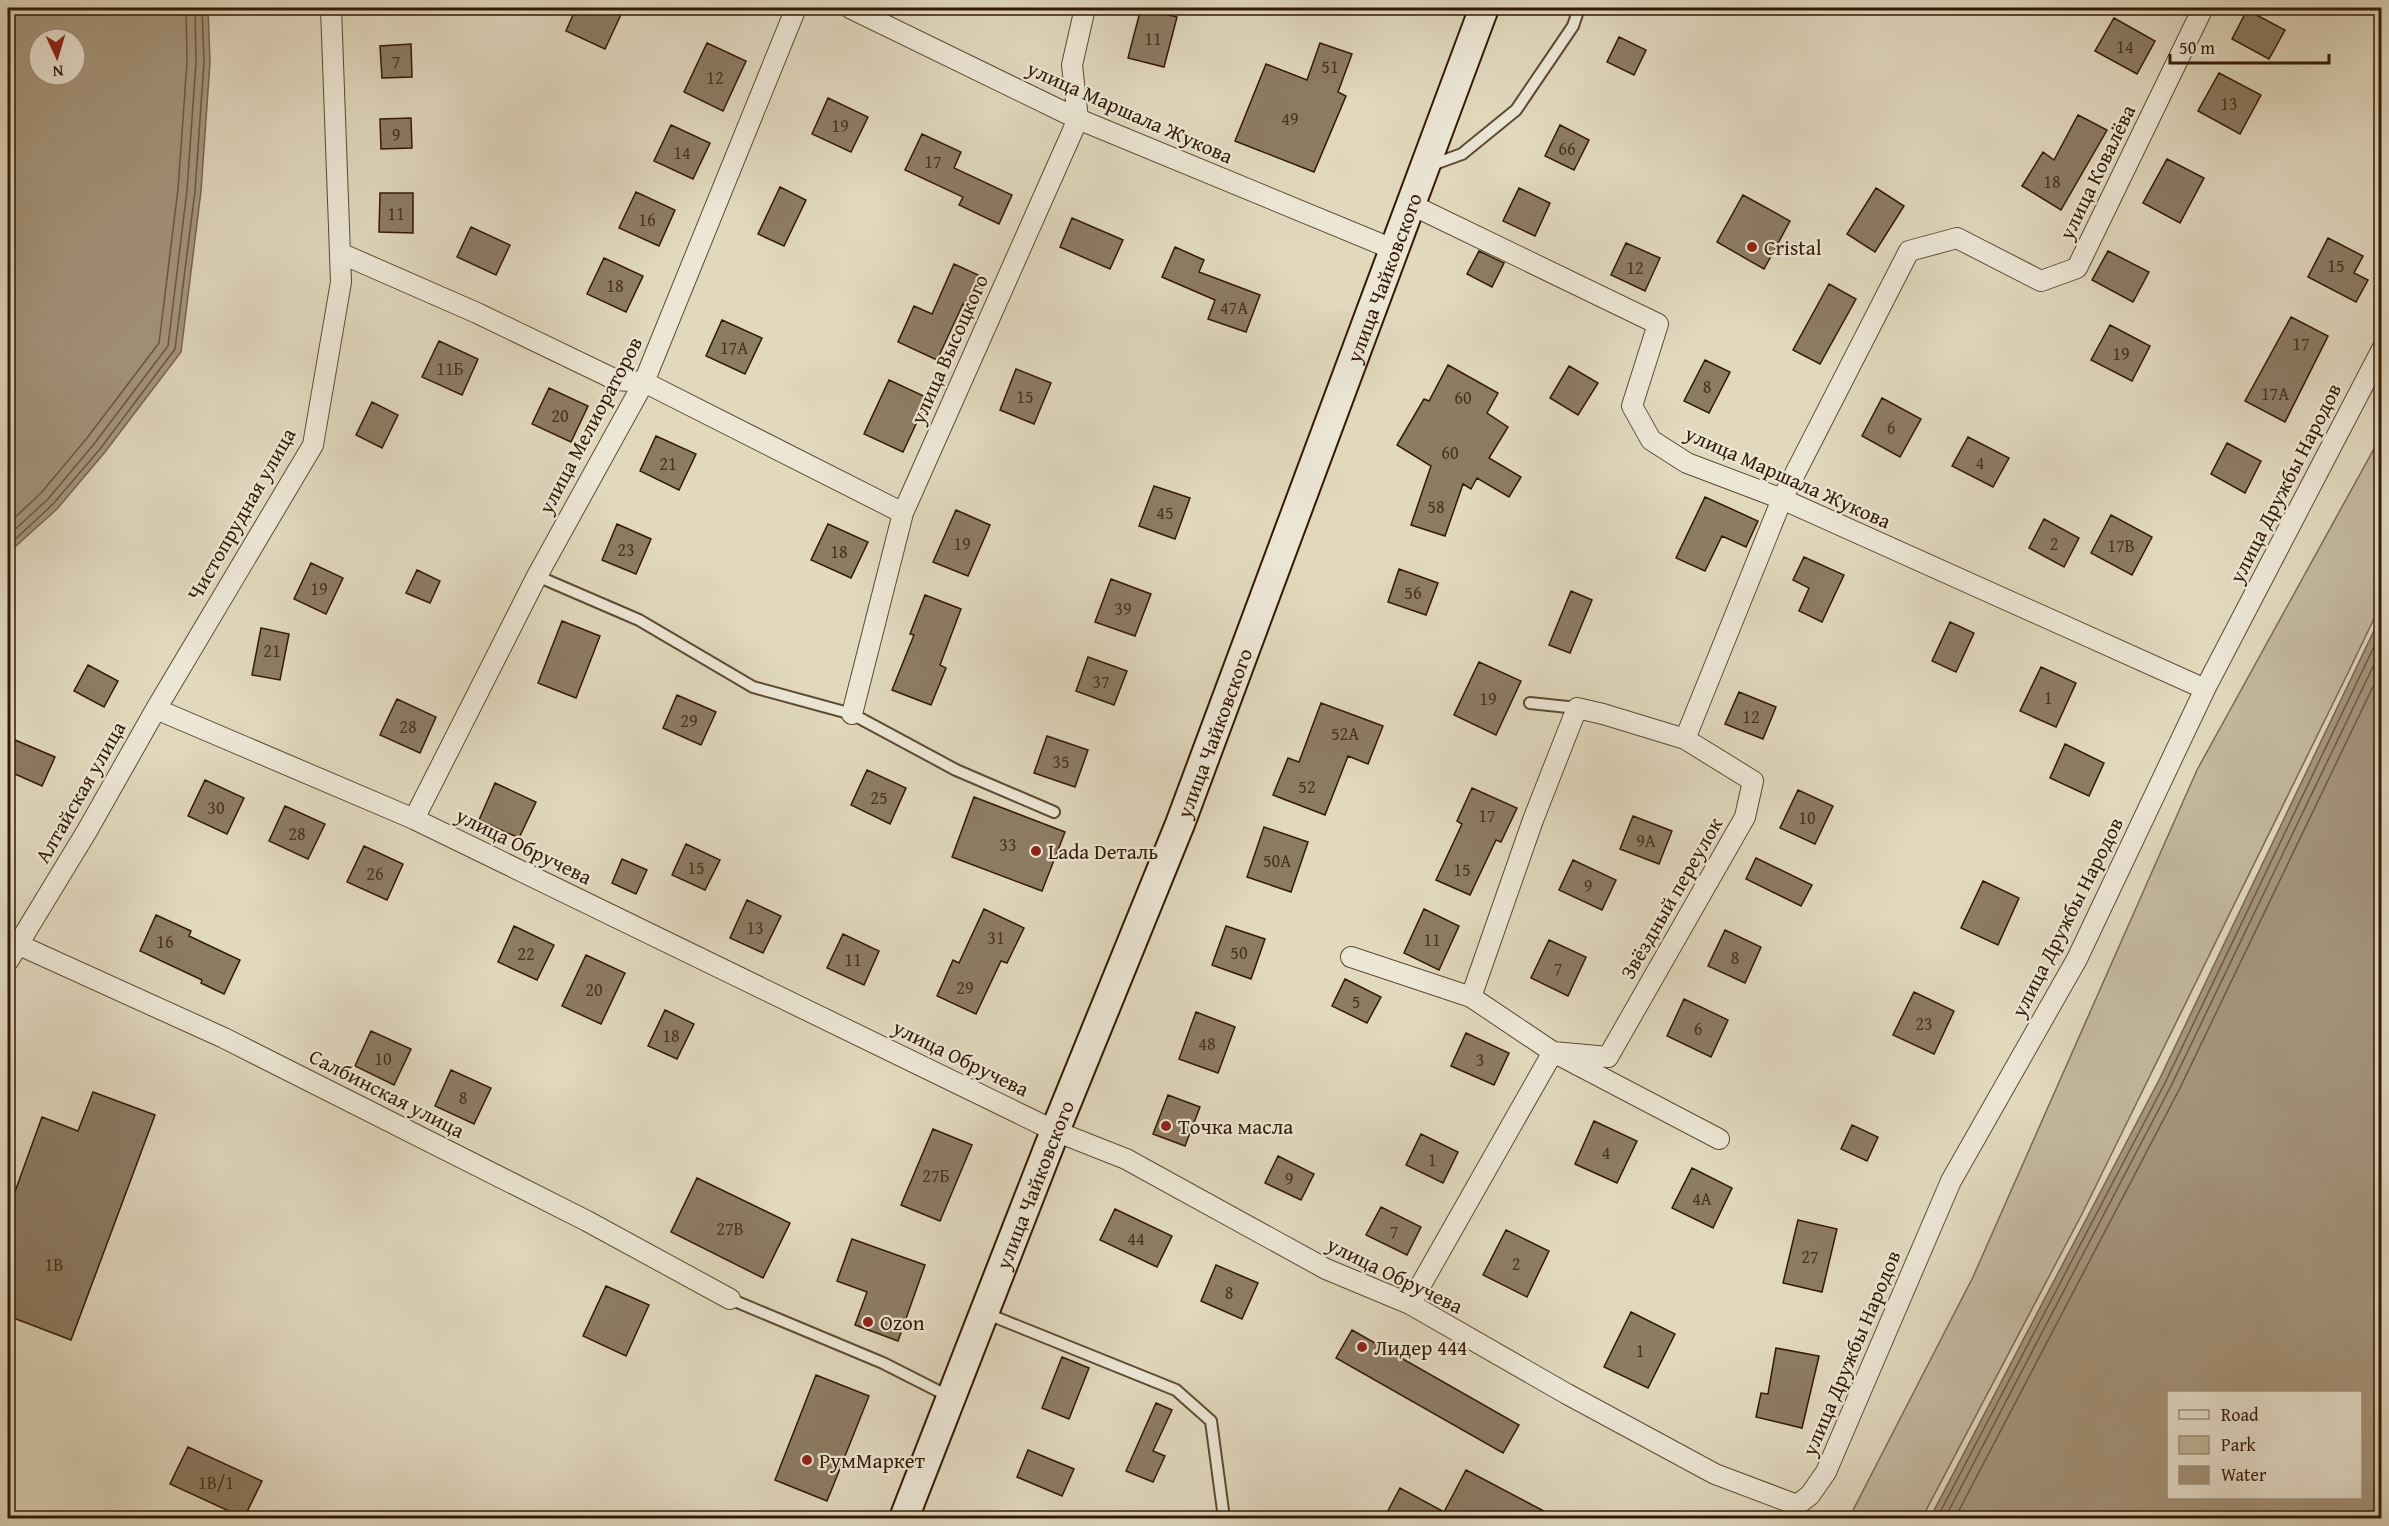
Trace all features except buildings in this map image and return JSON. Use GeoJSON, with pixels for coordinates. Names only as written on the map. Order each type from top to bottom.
{"type":"FeatureCollection","features":[{"type":"Feature","properties":{"kind":"main road","name":"улица Чайковского"},"geometry":{"type":"LineString","coordinates":[[904,1518],[1055,1131],[1180,824],[1484,8]]}},
{"type":"Feature","properties":{"kind":"street","name":"Чистопрудная улица"},"geometry":{"type":"LineString","coordinates":[[156,709],[313,445],[341,282],[331,8]]}},
{"type":"Feature","properties":{"kind":"street","name":"улица Мелиораторов"},"geometry":{"type":"LineString","coordinates":[[414,819],[537,576],[644,382],[796,8]]}},
{"type":"Feature","properties":{"kind":"street","name":"улица Маршала Жукова"},"geometry":{"type":"LineString","coordinates":[[850,8],[1078,119],[1395,250]]}},
{"type":"Feature","properties":{"kind":"street"},"geometry":{"type":"LineString","coordinates":[[1078,119],[1072,65],[1084,8]]}},
{"type":"Feature","properties":{"kind":"street","name":"улица Ковалёва"},"geometry":{"type":"LineString","coordinates":[[1782,499],[1909,251],[1957,238],[2041,281],[2077,268],[2203,8]]}},
{"type":"Feature","properties":{"kind":"street","name":"улица Высоцкого"},"geometry":{"type":"LineString","coordinates":[[852,714],[903,513],[1078,119]]}},
{"type":"Feature","properties":{"kind":"street","name":"улица Маршала Жукова"},"geometry":{"type":"LineString","coordinates":[[1412,205],[1658,324],[1632,406],[1651,440],[1687,463],[1782,499],[2205,689]]}},
{"type":"Feature","properties":{"kind":"street"},"geometry":{"type":"LineString","coordinates":[[340,253],[477,313],[616,380],[644,382],[903,513]]}},
{"type":"Feature","properties":{"kind":"street","name":"улица Дружбы Народов"},"geometry":{"type":"LineString","coordinates":[[1797,1505],[1810,1495],[1826,1472],[1951,1180],[2077,958],[2205,689],[2382,349]]}},
{"type":"Feature","properties":{"kind":"street"},"geometry":{"type":"LineString","coordinates":[[1685,739],[1782,499]]}},
{"type":"Feature","properties":{"kind":"street"},"geometry":{"type":"LineString","coordinates":[[1471,997],[1533,820],[1577,708]]}},
{"type":"Feature","properties":{"kind":"street","name":"Звёздный переулок"},"geometry":{"type":"LineString","coordinates":[[1553,1052],[1608,1057],[1745,817],[1753,782],[1685,739],[1577,708]]}},
{"type":"Feature","properties":{"kind":"street","name":"улица Обручева"},"geometry":{"type":"LineString","coordinates":[[156,709],[414,819],[1055,1131],[1126,1159],[1326,1269],[1410,1304],[1567,1394],[1714,1474],[1797,1505]]}},
{"type":"Feature","properties":{"kind":"street","name":"Алтайская улица"},"geometry":{"type":"LineString","coordinates":[[12,952],[87,831],[156,709]]}},
{"type":"Feature","properties":{"kind":"street","name":"Салбинская улица"},"geometry":{"type":"LineString","coordinates":[[12,952],[245,1049],[587,1221],[730,1299]]}},
{"type":"Feature","properties":{"kind":"street","name":"Звёздный переулок"},"geometry":{"type":"LineString","coordinates":[[1352,957],[1471,997],[1553,1052],[1719,1138]]}},
{"type":"Feature","properties":{"kind":"street"},"geometry":{"type":"LineString","coordinates":[[1410,1304],[1553,1052]]}},
{"type":"Feature","properties":{"kind":"lane"},"geometry":{"type":"LineString","coordinates":[[1426,167],[1462,154],[1516,110],[1573,26],[1579,8]]}},
{"type":"Feature","properties":{"kind":"lane"},"geometry":{"type":"LineString","coordinates":[[537,576],[639,620],[753,687],[852,714],[956,770],[1054,812]]}},
{"type":"Feature","properties":{"kind":"lane"},"geometry":{"type":"LineString","coordinates":[[1530,703],[1577,708]]}},
{"type":"Feature","properties":{"kind":"lane"},"geometry":{"type":"LineString","coordinates":[[730,1299],[883,1363],[950,1397]]}},
{"type":"Feature","properties":{"kind":"lane"},"geometry":{"type":"LineString","coordinates":[[984,1313],[1176,1390],[1211,1421],[1224,1518]]}},
{"type":"Feature","properties":{"kind":"green space"},"geometry":{"type":"Polygon","coordinates":[[[2381,436],[2381,604],[2083,1212],[1922,1518],[1849,1518],[1973,1277],[2197,770],[2381,436]]]}},
{"type":"Feature","properties":{"kind":"water"},"geometry":{"type":"Polygon","coordinates":[[[8,8],[208,8],[210,62],[201,191],[181,352],[105,452],[57,509],[8,553],[8,8]]]}},
{"type":"Feature","properties":{"kind":"water"},"geometry":{"type":"Polygon","coordinates":[[[2381,616],[2381,1518],[1930,1518],[2159,1080],[2381,616]]]}},
{"type":"Feature","properties":{"kind":"place","name":"Cristal"},"geometry":{"type":"Point","coordinates":[1752,247]}},
{"type":"Feature","properties":{"kind":"place","name":"Lada Dеталь"},"geometry":{"type":"Point","coordinates":[1036,851]}},
{"type":"Feature","properties":{"kind":"place","name":"Точка масла"},"geometry":{"type":"Point","coordinates":[1166,1126]}},
{"type":"Feature","properties":{"kind":"place","name":"Ozon"},"geometry":{"type":"Point","coordinates":[868,1322]}},
{"type":"Feature","properties":{"kind":"place","name":"Лидер 444"},"geometry":{"type":"Point","coordinates":[1362,1347]}},
{"type":"Feature","properties":{"kind":"place","name":"РумМаркет"},"geometry":{"type":"Point","coordinates":[807,1460]}}]}
